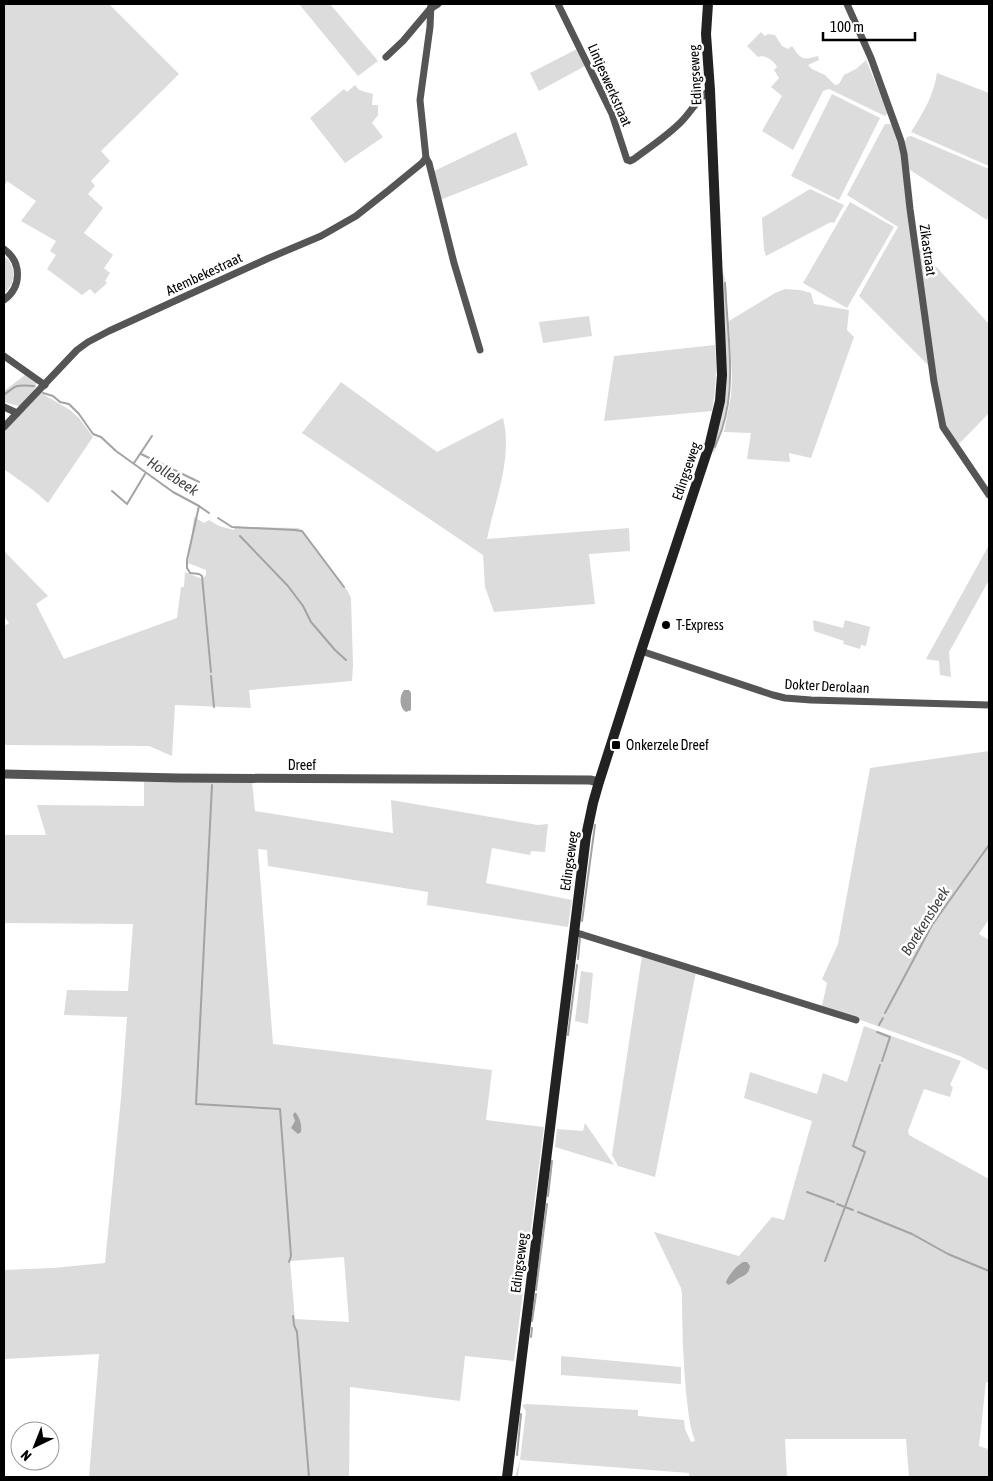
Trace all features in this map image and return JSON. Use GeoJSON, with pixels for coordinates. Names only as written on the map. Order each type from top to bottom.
{"type":"FeatureCollection","features":[{"type":"Feature","properties":{"kind":"main road","name":"Edingseweg"},"geometry":{"type":"LineString","coordinates":[[507,1477],[586,836],[599,782],[710,443],[720,401],[722,374],[706,34],[708,4]]}},
{"type":"Feature","properties":{"kind":"street"},"geometry":{"type":"LineString","coordinates":[[386,57],[403,41],[430,6],[438,4]]}},
{"type":"Feature","properties":{"kind":"street","name":"Lintjeswerkstraat"},"geometry":{"type":"LineString","coordinates":[[558,4],[612,114],[627,160],[634,159],[677,126],[702,95],[710,90]]}},
{"type":"Feature","properties":{"kind":"street","name":"Zikastraat"},"geometry":{"type":"LineString","coordinates":[[847,4],[871,58],[904,154],[911,219],[934,382],[943,427],[989,495]]}},
{"type":"Feature","properties":{"kind":"street"},"geometry":{"type":"LineString","coordinates":[[430,6],[427,53],[420,92],[426,158],[429,163],[454,263],[480,350]]}},
{"type":"Feature","properties":{"kind":"street","name":"Atembekestraat"},"geometry":{"type":"LineString","coordinates":[[4,427],[88,342],[244,269],[321,236],[356,216],[426,158]]}},
{"type":"Feature","properties":{"kind":"street"},"geometry":{"type":"LineString","coordinates":[[4,249],[14,259],[18,276],[14,289],[4,300]]}},
{"type":"Feature","properties":{"kind":"street"},"geometry":{"type":"LineString","coordinates":[[4,356],[45,385]]}},
{"type":"Feature","properties":{"kind":"street"},"geometry":{"type":"LineString","coordinates":[[4,407],[17,413]]}},
{"type":"Feature","properties":{"kind":"street","name":"Dokter Derolaan"},"geometry":{"type":"LineString","coordinates":[[641,651],[785,698],[989,705]]}},
{"type":"Feature","properties":{"kind":"street","name":"Dreef"},"geometry":{"type":"LineString","coordinates":[[4,774],[186,778],[583,780],[599,782]]}},
{"type":"Feature","properties":{"kind":"street"},"geometry":{"type":"LineString","coordinates":[[574,932],[856,1020]]}},
{"type":"Feature","properties":{"kind":"shaded area"},"geometry":{"type":"Polygon","coordinates":[[[4,4],[109,4],[179,74],[101,151],[110,161],[91,181],[95,186],[88,194],[103,208],[84,233],[113,255],[104,268],[110,273],[105,281],[107,283],[95,294],[90,289],[82,295],[47,269],[56,255],[50,251],[56,241],[21,221],[36,201],[7,181],[4,187],[4,4]]]}},
{"type":"Feature","properties":{"kind":"shaded area"},"geometry":{"type":"Polygon","coordinates":[[[299,4],[330,4],[378,61],[358,76],[299,4]]]}},
{"type":"Feature","properties":{"kind":"shaded area"},"geometry":{"type":"Polygon","coordinates":[[[761,32],[765,36],[768,34],[775,35],[782,46],[788,49],[792,46],[802,58],[818,56],[819,60],[808,65],[825,75],[835,85],[839,84],[844,75],[856,69],[866,60],[888,113],[885,116],[829,89],[823,91],[793,150],[762,131],[782,96],[771,87],[779,78],[774,70],[777,67],[767,58],[758,57],[747,46],[761,32]]]}},
{"type":"Feature","properties":{"kind":"shaded area"},"geometry":{"type":"Polygon","coordinates":[[[577,49],[585,66],[539,91],[530,73],[577,49]]]}},
{"type":"Feature","properties":{"kind":"shaded area"},"geometry":{"type":"Polygon","coordinates":[[[937,73],[989,93],[989,166],[911,132],[931,96],[937,73]]]}},
{"type":"Feature","properties":{"kind":"shaded area"},"geometry":{"type":"Polygon","coordinates":[[[355,85],[359,90],[373,94],[372,105],[378,105],[378,115],[372,123],[383,137],[345,163],[310,118],[344,89],[347,92],[355,85]]]}},
{"type":"Feature","properties":{"kind":"shaded area"},"geometry":{"type":"Polygon","coordinates":[[[832,94],[880,118],[839,200],[791,176],[832,94]]]}},
{"type":"Feature","properties":{"kind":"shaded area"},"geometry":{"type":"Polygon","coordinates":[[[885,124],[892,126],[901,153],[930,367],[859,296],[898,227],[847,195],[885,124]]]}},
{"type":"Feature","properties":{"kind":"shaded area"},"geometry":{"type":"Polygon","coordinates":[[[516,132],[528,165],[440,200],[432,172],[516,132]]]}},
{"type":"Feature","properties":{"kind":"shaded area"},"geometry":{"type":"Polygon","coordinates":[[[911,136],[989,169],[989,214],[987,220],[907,168],[905,142],[907,137],[911,136]]]}},
{"type":"Feature","properties":{"kind":"shaded area"},"geometry":{"type":"Polygon","coordinates":[[[810,189],[844,205],[834,223],[831,222],[766,256],[762,218],[810,189]]]}},
{"type":"Feature","properties":{"kind":"shaded area"},"geometry":{"type":"Polygon","coordinates":[[[850,202],[894,227],[847,308],[803,283],[850,202]]]}},
{"type":"Feature","properties":{"kind":"shaded area"},"geometry":{"type":"Polygon","coordinates":[[[917,246],[989,324],[989,413],[957,446],[946,428],[939,396],[917,246]]]}},
{"type":"Feature","properties":{"kind":"shaded area"},"geometry":{"type":"Polygon","coordinates":[[[6,257],[12,267],[13,276],[8,290],[4,294],[4,258],[6,257]]]}},
{"type":"Feature","properties":{"kind":"shaded area"},"geometry":{"type":"Polygon","coordinates":[[[722,270],[727,291],[729,383],[724,417],[714,453],[712,451],[721,417],[722,270]]]}},
{"type":"Feature","properties":{"kind":"shaded area"},"geometry":{"type":"Polygon","coordinates":[[[785,289],[811,293],[814,304],[849,310],[847,330],[854,337],[811,458],[789,453],[790,462],[747,459],[751,433],[724,432],[731,396],[732,375],[729,321],[785,289]]]}},
{"type":"Feature","properties":{"kind":"shaded area"},"geometry":{"type":"Polygon","coordinates":[[[589,316],[592,336],[543,343],[539,322],[589,316]]]}},
{"type":"Feature","properties":{"kind":"shaded area"},"geometry":{"type":"Polygon","coordinates":[[[715,345],[716,378],[712,411],[604,421],[614,356],[715,345]]]}},
{"type":"Feature","properties":{"kind":"shaded area"},"geometry":{"type":"Polygon","coordinates":[[[25,375],[36,382],[36,387],[21,406],[4,402],[4,391],[25,375]]]}},
{"type":"Feature","properties":{"kind":"shaded area"},"geometry":{"type":"Polygon","coordinates":[[[341,382],[437,452],[503,418],[506,433],[504,464],[487,539],[629,528],[630,551],[589,554],[595,604],[494,612],[485,587],[483,555],[302,433],[341,382]]]}},
{"type":"Feature","properties":{"kind":"shaded area"},"geometry":{"type":"Polygon","coordinates":[[[41,393],[70,410],[79,418],[93,437],[48,503],[4,469],[4,432],[41,393]]]}},
{"type":"Feature","properties":{"kind":"shaded area"},"geometry":{"type":"Polygon","coordinates":[[[194,517],[204,523],[209,520],[219,526],[234,530],[235,527],[298,528],[304,532],[351,598],[352,681],[249,690],[251,708],[175,705],[172,756],[149,746],[4,745],[4,626],[9,623],[4,616],[4,551],[48,596],[36,604],[64,659],[177,618],[181,587],[184,587],[185,572],[202,579],[206,575],[206,570],[188,563],[194,517]]]}},
{"type":"Feature","properties":{"kind":"shaded area"},"geometry":{"type":"Polygon","coordinates":[[[989,545],[989,580],[949,652],[951,677],[940,675],[939,661],[926,659],[989,545]]]}},
{"type":"Feature","properties":{"kind":"shaded area"},"geometry":{"type":"Polygon","coordinates":[[[813,620],[843,628],[845,620],[870,627],[866,646],[861,645],[860,649],[843,644],[844,641],[814,631],[813,620]]]}},
{"type":"Feature","properties":{"kind":"shaded area"},"geometry":{"type":"Polygon","coordinates":[[[404,690],[409,690],[411,693],[411,710],[406,712],[400,702],[404,690]]]}},
{"type":"Feature","properties":{"kind":"shaded area"},"geometry":{"type":"Polygon","coordinates":[[[989,751],[989,919],[979,934],[989,940],[989,1071],[960,1056],[822,1006],[827,983],[822,979],[838,944],[870,768],[989,751]]]}},
{"type":"Feature","properties":{"kind":"shaded area"},"geometry":{"type":"Polygon","coordinates":[[[144,782],[252,782],[255,811],[393,833],[391,800],[538,825],[548,824],[545,852],[531,851],[530,855],[492,848],[486,883],[572,900],[568,927],[427,905],[428,892],[268,866],[267,850],[258,849],[273,1044],[492,1070],[486,1120],[544,1127],[514,1361],[465,1356],[460,1401],[350,1387],[349,1477],[89,1477],[99,1354],[4,1359],[4,1270],[105,1263],[127,1017],[64,1015],[67,990],[128,991],[133,924],[4,923],[4,835],[46,835],[37,805],[144,806],[144,782]],[[344,1257],[290,1261],[295,1319],[349,1322],[344,1257]]]}},
{"type":"Feature","properties":{"kind":"shaded area"},"geometry":{"type":"Polygon","coordinates":[[[642,956],[696,972],[655,1177],[618,1166],[612,1155],[642,956]]]}},
{"type":"Feature","properties":{"kind":"shaded area"},"geometry":{"type":"Polygon","coordinates":[[[581,971],[593,973],[588,1024],[575,1021],[581,971]]]}},
{"type":"Feature","properties":{"kind":"shaded area"},"geometry":{"type":"Polygon","coordinates":[[[864,1026],[961,1061],[950,1085],[953,1087],[950,1097],[924,1089],[908,1131],[909,1135],[989,1179],[989,1382],[986,1382],[979,1446],[988,1449],[989,1444],[989,1477],[909,1477],[906,1439],[785,1439],[787,1477],[689,1477],[689,1473],[520,1460],[526,1411],[522,1405],[527,1404],[638,1410],[638,1416],[684,1420],[685,1429],[691,1442],[695,1441],[690,1423],[686,1392],[681,1288],[654,1232],[739,1256],[772,1217],[784,1220],[812,1121],[744,1098],[750,1072],[817,1094],[823,1073],[847,1082],[864,1026]]]}},
{"type":"Feature","properties":{"kind":"shaded area"},"geometry":{"type":"Polygon","coordinates":[[[295,1112],[301,1124],[301,1132],[298,1134],[291,1128],[295,1121],[293,1115],[295,1112]]]}},
{"type":"Feature","properties":{"kind":"shaded area"},"geometry":{"type":"Polygon","coordinates":[[[585,1123],[614,1165],[555,1147],[557,1129],[583,1131],[585,1123]]]}},
{"type":"Feature","properties":{"kind":"shaded area"},"geometry":{"type":"Polygon","coordinates":[[[743,1262],[747,1262],[750,1266],[748,1272],[728,1285],[726,1282],[729,1277],[743,1262]]]}},
{"type":"Feature","properties":{"kind":"shaded area"},"geometry":{"type":"Polygon","coordinates":[[[561,1356],[681,1367],[681,1384],[561,1375],[561,1356]]]}},
{"type":"Feature","properties":{"kind":"shaded area"},"geometry":{"type":"Polygon","coordinates":[[[520,1460],[518,1477],[515,1477],[520,1460]]]}},
{"type":"Feature","properties":{"kind":"waterway"},"geometry":{"type":"LineString","coordinates":[[715,447],[727,411],[729,394],[730,357],[725,283]]}},
{"type":"Feature","properties":{"kind":"waterway","name":"Hollebeek"},"geometry":{"type":"LineString","coordinates":[[4,395],[18,386],[34,386]]}},
{"type":"Feature","properties":{"kind":"waterway","name":"Hollebeek"},"geometry":{"type":"LineString","coordinates":[[43,393],[53,396],[60,402],[69,404],[79,414],[93,434],[101,437],[116,451],[173,492],[199,506],[187,560],[187,568],[190,573],[202,576],[211,672]]}},
{"type":"Feature","properties":{"kind":"waterway"},"geometry":{"type":"LineString","coordinates":[[134,463],[152,436]]}},
{"type":"Feature","properties":{"kind":"waterway"},"geometry":{"type":"LineString","coordinates":[[141,454],[199,482]]}},
{"type":"Feature","properties":{"kind":"waterway"},"geometry":{"type":"LineString","coordinates":[[112,491],[127,504],[145,474]]}},
{"type":"Feature","properties":{"kind":"waterway"},"geometry":{"type":"LineString","coordinates":[[199,506],[209,513]]}},
{"type":"Feature","properties":{"kind":"waterway"},"geometry":{"type":"LineString","coordinates":[[218,518],[232,527],[302,531],[344,587]]}},
{"type":"Feature","properties":{"kind":"waterway"},"geometry":{"type":"LineString","coordinates":[[240,536],[288,586],[303,606],[311,622],[346,660]]}},
{"type":"Feature","properties":{"kind":"waterway","name":"Hollebeek"},"geometry":{"type":"LineString","coordinates":[[211,676],[214,707]]}},
{"type":"Feature","properties":{"kind":"waterway"},"geometry":{"type":"LineString","coordinates":[[212,785],[196,1104],[280,1109],[291,1256],[289,1262]]}},
{"type":"Feature","properties":{"kind":"waterway"},"geometry":{"type":"LineString","coordinates":[[582,921],[595,825]]}},
{"type":"Feature","properties":{"kind":"waterway","name":"Borekensbeek"},"geometry":{"type":"LineString","coordinates":[[885,1013],[932,925],[989,845]]}},
{"type":"Feature","properties":{"kind":"waterway"},"geometry":{"type":"LineString","coordinates":[[578,959],[580,937]]}},
{"type":"Feature","properties":{"kind":"waterway"},"geometry":{"type":"LineString","coordinates":[[568,1035],[577,965]]}},
{"type":"Feature","properties":{"kind":"waterway","name":"Borekensbeek"},"geometry":{"type":"LineString","coordinates":[[879,1025],[883,1018]]}},
{"type":"Feature","properties":{"kind":"waterway","name":"Borekensbeek"},"geometry":{"type":"LineString","coordinates":[[877,1032],[890,1037],[882,1061]]}},
{"type":"Feature","properties":{"kind":"waterway","name":"Borekensbeek"},"geometry":{"type":"LineString","coordinates":[[853,1210],[845,1207],[865,1152],[853,1146],[880,1065]]}},
{"type":"Feature","properties":{"kind":"waterway"},"geometry":{"type":"LineString","coordinates":[[548,1196],[552,1161]]}},
{"type":"Feature","properties":{"kind":"waterway"},"geometry":{"type":"LineString","coordinates":[[807,1192],[834,1202]]}},
{"type":"Feature","properties":{"kind":"waterway"},"geometry":{"type":"LineString","coordinates":[[536,1290],[547,1204]]}},
{"type":"Feature","properties":{"kind":"waterway"},"geometry":{"type":"LineString","coordinates":[[825,1261],[845,1207],[837,1204]]}},
{"type":"Feature","properties":{"kind":"waterway","name":"Borekensbeek"},"geometry":{"type":"LineString","coordinates":[[858,1212],[912,1234],[948,1254],[989,1271]]}},
{"type":"Feature","properties":{"kind":"waterway"},"geometry":{"type":"LineString","coordinates":[[532,1321],[536,1294]]}},
{"type":"Feature","properties":{"kind":"waterway"},"geometry":{"type":"LineString","coordinates":[[293,1316],[297,1332],[309,1477]]}},
{"type":"Feature","properties":{"kind":"waterway"},"geometry":{"type":"LineString","coordinates":[[531,1337],[532,1328]]}},
{"type":"Feature","properties":{"kind":"waterway"},"geometry":{"type":"LineString","coordinates":[[517,1455],[521,1414]]}},
{"type":"Feature","properties":{"kind":"place","name":"T-Express"},"geometry":{"type":"Point","coordinates":[666,625]}},
{"type":"Feature","properties":{"kind":"place","name":"Onkerzele Dreef"},"geometry":{"type":"Point","coordinates":[616,745]}}]}
